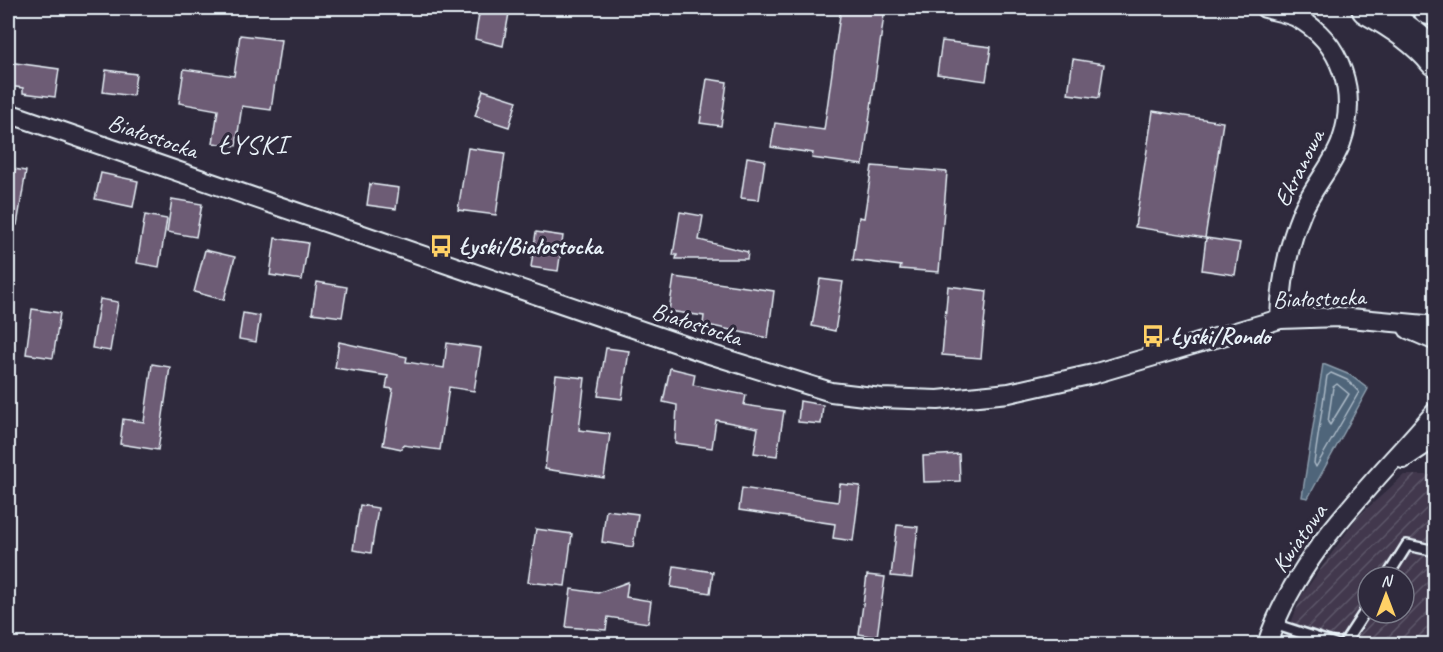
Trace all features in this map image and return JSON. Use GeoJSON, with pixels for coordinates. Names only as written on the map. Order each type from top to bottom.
{"type":"FeatureCollection","features":[{"type":"Feature","properties":{"kind":"highway"},"geometry":{"type":"LineString","coordinates":[[1368,8],[1392,21],[1436,60]]}},
{"type":"Feature","properties":{"kind":"highway"},"geometry":{"type":"LineString","coordinates":[[1429,8],[1436,9]]}},
{"type":"Feature","properties":{"kind":"street","name":"Ekranowa"},"geometry":{"type":"LineString","coordinates":[[1265,8],[1295,17],[1320,34],[1338,58],[1348,87],[1349,117],[1340,145],[1303,210],[1289,247],[1281,289],[1280,319]]}},
{"type":"Feature","properties":{"kind":"street","name":"Białostocka"},"geometry":{"type":"LineString","coordinates":[[8,113],[706,353],[831,392],[881,398],[938,400],[1009,393],[1093,374],[1280,319],[1339,317],[1436,326]]}},
{"type":"Feature","properties":{"kind":"street","name":"Białostocka"},"geometry":{"type":"LineString","coordinates":[[1393,322],[1436,341]]}},
{"type":"Feature","properties":{"kind":"street","name":"Kwiatowa"},"geometry":{"type":"LineString","coordinates":[[1268,645],[1274,624],[1297,580],[1322,542],[1350,506],[1386,469],[1436,411]]}},
{"type":"Feature","properties":{"kind":"street","name":"Kwiatowa"},"geometry":{"type":"LineString","coordinates":[[1386,469],[1436,437]]}},
{"type":"Feature","properties":{"kind":"lane"},"geometry":{"type":"LineString","coordinates":[[1394,565],[1407,545],[1436,550]]}},
{"type":"Feature","properties":{"kind":"lane"},"geometry":{"type":"LineString","coordinates":[[1274,624],[1335,645]]}},
{"type":"Feature","properties":{"kind":"lane"},"geometry":{"type":"LineString","coordinates":[[1344,645],[1357,625]]}},
{"type":"Feature","properties":{"kind":"shaded area"},"geometry":{"type":"Polygon","coordinates":[[[1404,475],[1435,475],[1435,644],[1283,644],[1302,595],[1357,518],[1404,475]]]}},
{"type":"Feature","properties":{"kind":"water"},"geometry":{"type":"Polygon","coordinates":[[[1323,364],[1350,375],[1368,389],[1308,498],[1302,497],[1323,364]]]}},
{"type":"Feature","properties":{"kind":"building"},"geometry":{"type":"Polygon","coordinates":[[[480,8],[510,8],[503,46],[475,39],[480,8]]]}},
{"type":"Feature","properties":{"kind":"building"},"geometry":{"type":"Polygon","coordinates":[[[841,8],[885,8],[863,165],[812,158],[813,153],[771,147],[775,123],[824,130],[841,8]]]}},
{"type":"Feature","properties":{"kind":"building"},"geometry":{"type":"Polygon","coordinates":[[[240,35],[281,40],[271,110],[242,106],[236,146],[213,143],[218,110],[179,103],[184,69],[234,76],[240,35]]]}},
{"type":"Feature","properties":{"kind":"building"},"geometry":{"type":"Polygon","coordinates":[[[942,41],[991,47],[986,81],[937,74],[942,41]]]}},
{"type":"Feature","properties":{"kind":"building"},"geometry":{"type":"Polygon","coordinates":[[[1073,59],[1104,64],[1099,98],[1068,94],[1073,59]]]}},
{"type":"Feature","properties":{"kind":"building"},"geometry":{"type":"Polygon","coordinates":[[[8,62],[59,69],[55,97],[23,93],[23,88],[8,86],[8,62]]]}},
{"type":"Feature","properties":{"kind":"building"},"geometry":{"type":"Polygon","coordinates":[[[106,70],[136,74],[133,96],[103,92],[106,70]]]}},
{"type":"Feature","properties":{"kind":"building"},"geometry":{"type":"Polygon","coordinates":[[[707,79],[727,82],[721,126],[700,123],[707,79]]]}},
{"type":"Feature","properties":{"kind":"building"},"geometry":{"type":"Polygon","coordinates":[[[483,90],[517,101],[509,127],[475,116],[483,90]]]}},
{"type":"Feature","properties":{"kind":"building"},"geometry":{"type":"Polygon","coordinates":[[[1153,111],[1223,122],[1205,238],[1135,227],[1153,111]]]}},
{"type":"Feature","properties":{"kind":"building"},"geometry":{"type":"Polygon","coordinates":[[[468,148],[505,153],[496,215],[458,210],[468,148]]]}},
{"type":"Feature","properties":{"kind":"building"},"geometry":{"type":"Polygon","coordinates":[[[747,157],[765,160],[759,200],[741,198],[747,157]]]}},
{"type":"Feature","properties":{"kind":"building"},"geometry":{"type":"Polygon","coordinates":[[[872,166],[947,172],[939,272],[900,269],[901,266],[853,260],[859,217],[864,218],[872,166]]]}},
{"type":"Feature","properties":{"kind":"building"},"geometry":{"type":"Polygon","coordinates":[[[8,168],[26,171],[17,225],[8,225],[8,168]]]}},
{"type":"Feature","properties":{"kind":"building"},"geometry":{"type":"Polygon","coordinates":[[[101,173],[138,181],[133,207],[95,199],[101,173]]]}},
{"type":"Feature","properties":{"kind":"building"},"geometry":{"type":"Polygon","coordinates":[[[370,184],[399,188],[396,209],[367,205],[370,184]]]}},
{"type":"Feature","properties":{"kind":"building"},"geometry":{"type":"Polygon","coordinates":[[[172,199],[202,204],[196,237],[167,232],[172,199]]]}},
{"type":"Feature","properties":{"kind":"building"},"geometry":{"type":"Polygon","coordinates":[[[680,212],[703,216],[699,240],[748,252],[747,259],[676,259],[677,255],[673,255],[680,212]]]}},
{"type":"Feature","properties":{"kind":"building"},"geometry":{"type":"Polygon","coordinates":[[[145,215],[167,219],[159,267],[137,263],[145,215]]]}},
{"type":"Feature","properties":{"kind":"building"},"geometry":{"type":"Polygon","coordinates":[[[536,232],[563,236],[558,271],[531,267],[536,232]]]}},
{"type":"Feature","properties":{"kind":"building"},"geometry":{"type":"Polygon","coordinates":[[[275,238],[308,243],[302,280],[270,275],[275,238]]]}},
{"type":"Feature","properties":{"kind":"building"},"geometry":{"type":"Polygon","coordinates":[[[1206,238],[1240,243],[1235,275],[1202,270],[1206,238]]]}},
{"type":"Feature","properties":{"kind":"building"},"geometry":{"type":"Polygon","coordinates":[[[205,250],[235,257],[224,300],[194,292],[205,250]]]}},
{"type":"Feature","properties":{"kind":"building"},"geometry":{"type":"Polygon","coordinates":[[[674,277],[774,291],[768,338],[703,324],[704,316],[669,311],[674,277]]]}},
{"type":"Feature","properties":{"kind":"building"},"geometry":{"type":"Polygon","coordinates":[[[820,279],[843,282],[835,331],[812,326],[820,279]]]}},
{"type":"Feature","properties":{"kind":"building"},"geometry":{"type":"Polygon","coordinates":[[[317,282],[347,287],[342,317],[312,313],[317,282]]]}},
{"type":"Feature","properties":{"kind":"building"},"geometry":{"type":"Polygon","coordinates":[[[948,286],[987,291],[981,358],[942,355],[948,286]]]}},
{"type":"Feature","properties":{"kind":"building"},"geometry":{"type":"Polygon","coordinates":[[[100,299],[118,302],[110,351],[92,348],[100,299]]]}},
{"type":"Feature","properties":{"kind":"building"},"geometry":{"type":"Polygon","coordinates":[[[32,309],[60,313],[53,358],[26,354],[32,309]]]}},
{"type":"Feature","properties":{"kind":"building"},"geometry":{"type":"Polygon","coordinates":[[[243,313],[260,316],[256,342],[239,339],[243,313]]]}},
{"type":"Feature","properties":{"kind":"building"},"geometry":{"type":"Polygon","coordinates":[[[339,342],[407,357],[406,362],[444,368],[447,343],[481,348],[474,391],[449,387],[440,450],[403,445],[402,449],[383,445],[393,389],[386,388],[388,376],[335,368],[339,342]]]}},
{"type":"Feature","properties":{"kind":"building"},"geometry":{"type":"Polygon","coordinates":[[[606,348],[629,351],[622,399],[598,396],[606,348]]]}},
{"type":"Feature","properties":{"kind":"building"},"geometry":{"type":"Polygon","coordinates":[[[152,364],[170,367],[158,450],[120,444],[123,419],[144,422],[152,364]]]}},
{"type":"Feature","properties":{"kind":"building"},"geometry":{"type":"Polygon","coordinates":[[[670,368],[695,374],[693,385],[746,395],[744,405],[784,411],[777,456],[754,453],[758,428],[716,420],[712,448],[675,443],[677,405],[663,402],[670,368]]]}},
{"type":"Feature","properties":{"kind":"building"},"geometry":{"type":"Polygon","coordinates":[[[556,375],[585,378],[579,430],[610,434],[604,478],[545,469],[556,375]]]}},
{"type":"Feature","properties":{"kind":"building"},"geometry":{"type":"Polygon","coordinates":[[[800,401],[823,405],[821,424],[798,422],[800,401]]]}},
{"type":"Feature","properties":{"kind":"building"},"geometry":{"type":"Polygon","coordinates":[[[959,454],[960,481],[924,482],[923,456],[959,454]]]}},
{"type":"Feature","properties":{"kind":"building"},"geometry":{"type":"Polygon","coordinates":[[[840,484],[860,486],[853,541],[833,538],[835,524],[739,510],[742,488],[838,502],[840,484]]]}},
{"type":"Feature","properties":{"kind":"building"},"geometry":{"type":"Polygon","coordinates":[[[360,505],[378,508],[371,553],[353,550],[360,505]]]}},
{"type":"Feature","properties":{"kind":"building"},"geometry":{"type":"Polygon","coordinates":[[[606,510],[638,514],[633,547],[602,542],[606,510]]]}},
{"type":"Feature","properties":{"kind":"building"},"geometry":{"type":"Polygon","coordinates":[[[897,525],[918,527],[912,578],[891,576],[897,525]]]}},
{"type":"Feature","properties":{"kind":"building"},"geometry":{"type":"Polygon","coordinates":[[[536,529],[572,534],[565,586],[528,582],[536,529]]]}},
{"type":"Feature","properties":{"kind":"building"},"geometry":{"type":"Polygon","coordinates":[[[674,566],[713,572],[710,593],[671,587],[674,566]]]}},
{"type":"Feature","properties":{"kind":"building"},"geometry":{"type":"Polygon","coordinates":[[[867,575],[885,577],[877,637],[859,634],[867,575]]]}},
{"type":"Feature","properties":{"kind":"building"},"geometry":{"type":"Polygon","coordinates":[[[628,582],[626,597],[651,601],[648,623],[608,617],[606,630],[566,627],[571,589],[598,593],[628,582]]]}},
{"type":"Feature","properties":{"kind":"place","name":"Łyski/Białostocka"},"geometry":{"type":"Point","coordinates":[441,246]}},
{"type":"Feature","properties":{"kind":"place","name":"Łyski/Rondo"},"geometry":{"type":"Point","coordinates":[1153,336]}},
{"type":"Feature","properties":{"kind":"district","name":"ŁYSKI"},"geometry":{"type":"Point","coordinates":[253,144]}}]}
